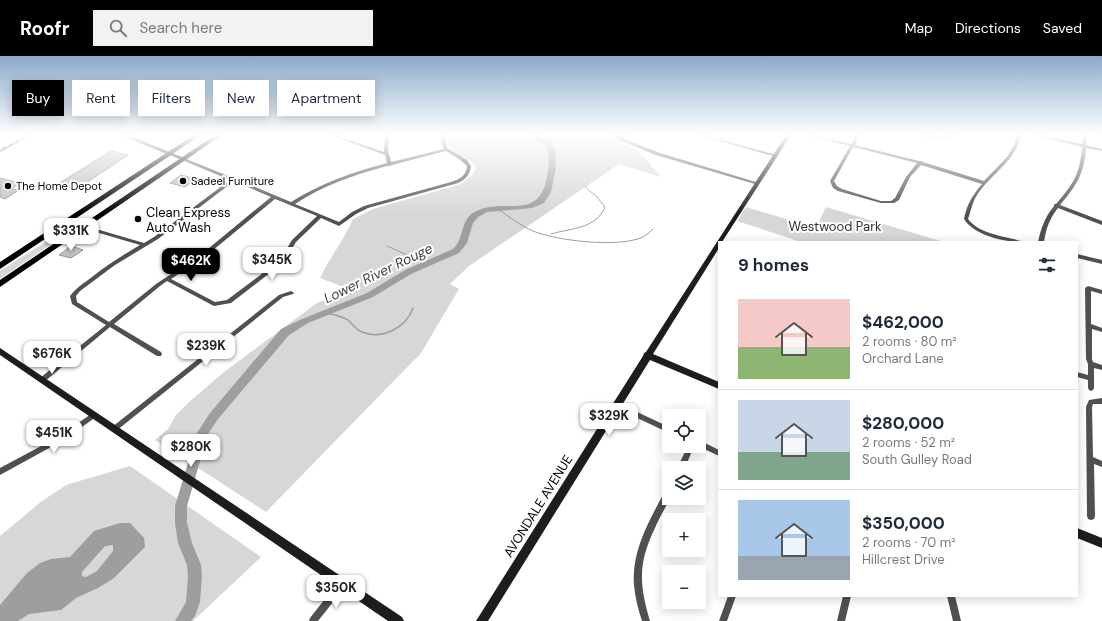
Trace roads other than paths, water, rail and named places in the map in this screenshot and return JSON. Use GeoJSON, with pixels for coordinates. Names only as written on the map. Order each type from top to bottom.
{"type":"FeatureCollection","features":[{"type":"Feature","properties":{"kind":"main road"},"geometry":{"type":"LineString","coordinates":[[0,266],[157,161]]}},
{"type":"Feature","properties":{"kind":"main road"},"geometry":{"type":"LineString","coordinates":[[0,284],[181,161]]}},
{"type":"Feature","properties":{"kind":"main road"},"geometry":{"type":"LineString","coordinates":[[69,220],[68,230],[82,228]]}},
{"type":"Feature","properties":{"kind":"main road"},"geometry":{"type":"LineString","coordinates":[[38,241],[53,238],[55,239],[56,246]]}},
{"type":"Feature","properties":{"kind":"street"},"geometry":{"type":"LineString","coordinates":[[190,161],[339,224],[354,213],[366,207],[454,183],[463,178],[468,172],[468,164],[464,161]]}},
{"type":"Feature","properties":{"kind":"street"},"geometry":{"type":"LineString","coordinates":[[291,204],[333,180],[404,161]]}},
{"type":"Feature","properties":{"kind":"street"},"geometry":{"type":"LineString","coordinates":[[683,161],[757,183]]}},
{"type":"Feature","properties":{"kind":"street","name":"AVONDALE AVENUE"},"geometry":{"type":"LineString","coordinates":[[721,241],[771,161]]}},
{"type":"Feature","properties":{"kind":"street"},"geometry":{"type":"LineString","coordinates":[[844,161],[832,181],[833,185],[844,192],[881,202],[889,203],[896,200],[908,177],[921,162],[984,183]]}},
{"type":"Feature","properties":{"kind":"street"},"geometry":{"type":"LineString","coordinates":[[1006,161],[984,183],[970,204],[966,217],[969,224],[981,231],[1016,241]]}},
{"type":"Feature","properties":{"kind":"street"},"geometry":{"type":"LineString","coordinates":[[1041,241],[1045,222],[1056,205],[1070,190],[1079,176],[1084,161]]}},
{"type":"Feature","properties":{"kind":"street"},"geometry":{"type":"LineString","coordinates":[[159,354],[74,303],[73,296],[78,290],[113,264],[145,245],[234,180]]}},
{"type":"Feature","properties":{"kind":"street"},"geometry":{"type":"LineString","coordinates":[[42,380],[167,279],[205,254],[274,197]]}},
{"type":"Feature","properties":{"kind":"street"},"geometry":{"type":"LineString","coordinates":[[1056,205],[1102,223]]}},
{"type":"Feature","properties":{"kind":"street"},"geometry":{"type":"LineString","coordinates":[[167,279],[214,304],[220,304],[233,299],[278,265],[294,240],[320,216]]}},
{"type":"Feature","properties":{"kind":"street"},"geometry":{"type":"LineString","coordinates":[[82,228],[145,245]]}},
{"type":"Feature","properties":{"kind":"street","name":"AVONDALE AVENUE"},"geometry":{"type":"LineString","coordinates":[[482,621],[647,355],[718,246]]}},
{"type":"Feature","properties":{"kind":"street"},"geometry":{"type":"LineString","coordinates":[[1078,256],[1102,262]]}},
{"type":"Feature","properties":{"kind":"street"},"geometry":{"type":"LineString","coordinates":[[1090,388],[1091,364],[1088,326],[1088,288],[1102,292]]}},
{"type":"Feature","properties":{"kind":"street"},"geometry":{"type":"LineString","coordinates":[[114,429],[281,296],[291,293]]}},
{"type":"Feature","properties":{"kind":"street"},"geometry":{"type":"LineString","coordinates":[[1088,326],[1102,330]]}},
{"type":"Feature","properties":{"kind":"street"},"geometry":{"type":"LineString","coordinates":[[0,351],[398,621]]}},
{"type":"Feature","properties":{"kind":"street"},"geometry":{"type":"LineString","coordinates":[[647,355],[718,386]]}},
{"type":"Feature","properties":{"kind":"street"},"geometry":{"type":"LineString","coordinates":[[1091,364],[1102,368]]}},
{"type":"Feature","properties":{"kind":"street"},"geometry":{"type":"LineString","coordinates":[[1078,374],[1091,379]]}},
{"type":"Feature","properties":{"kind":"street"},"geometry":{"type":"LineString","coordinates":[[1091,516],[1090,403],[1094,400],[1102,401]]}},
{"type":"Feature","properties":{"kind":"street"},"geometry":{"type":"LineString","coordinates":[[616,405],[662,427]]}},
{"type":"Feature","properties":{"kind":"street"},"geometry":{"type":"LineString","coordinates":[[0,472],[60,439],[94,415]]}},
{"type":"Feature","properties":{"kind":"street"},"geometry":{"type":"LineString","coordinates":[[706,447],[718,452]]}},
{"type":"Feature","properties":{"kind":"street"},"geometry":{"type":"LineString","coordinates":[[1090,459],[1102,464]]}},
{"type":"Feature","properties":{"kind":"street"},"geometry":{"type":"LineString","coordinates":[[646,621],[638,594],[638,559],[647,535],[662,505]]}},
{"type":"Feature","properties":{"kind":"street"},"geometry":{"type":"LineString","coordinates":[[1078,533],[1102,543]]}},
{"type":"Feature","properties":{"kind":"street"},"geometry":{"type":"LineString","coordinates":[[313,621],[342,584]]}},
{"type":"Feature","properties":{"kind":"street"},"geometry":{"type":"LineString","coordinates":[[723,621],[732,597]]}},
{"type":"Feature","properties":{"kind":"street"},"geometry":{"type":"LineString","coordinates":[[841,621],[847,597]]}},
{"type":"Feature","properties":{"kind":"street"},"geometry":{"type":"LineString","coordinates":[[951,597],[957,621]]}},
{"type":"Feature","properties":{"kind":"waterway","name":"Lower River Rouge"},"geometry":{"type":"LineString","coordinates":[[182,621],[190,611],[193,602],[195,576],[194,565],[185,543],[181,523],[181,506],[203,433],[214,416],[285,332],[305,321],[370,295],[408,272],[456,251],[463,243],[469,223],[475,215],[485,210],[496,208],[520,208],[532,206],[541,201],[548,192],[552,161]]}},
{"type":"Feature","properties":{"kind":"waterway"},"geometry":{"type":"LineString","coordinates":[[551,234],[589,224],[596,220],[601,214],[605,207],[597,197],[585,187]]}},
{"type":"Feature","properties":{"kind":"waterway"},"geometry":{"type":"LineString","coordinates":[[499,210],[520,224],[544,235],[588,242],[604,243],[633,240],[644,236],[653,229]]}},
{"type":"Feature","properties":{"kind":"waterway"},"geometry":{"type":"LineString","coordinates":[[387,246],[421,261]]}},
{"type":"Feature","properties":{"kind":"waterway","name":"Lower River Rouge"},"geometry":{"type":"LineString","coordinates":[[420,260],[425,264]]}},
{"type":"Feature","properties":{"kind":"waterway"},"geometry":{"type":"LineString","coordinates":[[327,313],[346,319],[362,332],[377,334],[385,333],[399,326],[410,315],[413,308]]}},
{"type":"Feature","properties":{"kind":"place","name":"Sadeel Furniture"},"geometry":{"type":"Point","coordinates":[183,181]}},
{"type":"Feature","properties":{"kind":"place","name":"The Home Depot"},"geometry":{"type":"Point","coordinates":[8,186]}},
{"type":"Feature","properties":{"kind":"place","name":"Clean Express Auto Wash"},"geometry":{"type":"Point","coordinates":[138,219]}},
{"type":"Feature","properties":{"kind":"park label","name":"Westwood Park"},"geometry":{"type":"Point","coordinates":[835,226]}}]}
